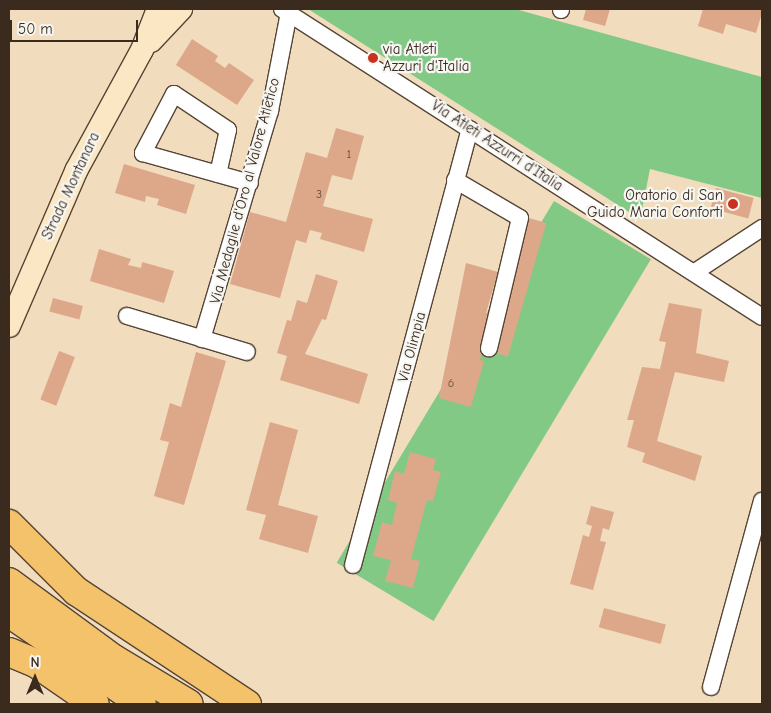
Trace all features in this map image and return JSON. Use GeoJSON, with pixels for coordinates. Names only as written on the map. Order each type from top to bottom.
{"type":"FeatureCollection","features":[{"type":"Feature","properties":{"kind":"highway"},"geometry":{"type":"LineString","coordinates":[[9,524],[76,591],[152,646],[247,704]]}},
{"type":"Feature","properties":{"kind":"highway"},"geometry":{"type":"LineString","coordinates":[[9,582],[114,659],[189,704]]}},
{"type":"Feature","properties":{"kind":"highway"},"geometry":{"type":"LineString","coordinates":[[9,613],[142,704]]}},
{"type":"Feature","properties":{"kind":"highway"},"geometry":{"type":"LineString","coordinates":[[9,652],[37,664],[95,704]]}},
{"type":"Feature","properties":{"kind":"street","name":"Strada Montanara"},"geometry":{"type":"LineString","coordinates":[[9,326],[76,172],[142,50],[158,9]]}},
{"type":"Feature","properties":{"kind":"street","name":"Strada Montanara"},"geometry":{"type":"LineString","coordinates":[[142,50],[181,9]]}},
{"type":"Feature","properties":{"kind":"street","name":"Via Atleti Azzurri d'Italia"},"geometry":{"type":"LineString","coordinates":[[286,11],[695,272],[762,317]]}},
{"type":"Feature","properties":{"kind":"street","name":"Via Medaglie d'Oro al Valore Atletico"},"geometry":{"type":"LineString","coordinates":[[202,339],[250,182],[286,11]]}},
{"type":"Feature","properties":{"kind":"street"},"geometry":{"type":"LineString","coordinates":[[218,174],[228,130],[174,94],[142,153],[218,174],[250,182]]}},
{"type":"Feature","properties":{"kind":"street","name":"Via Olimpia"},"geometry":{"type":"LineString","coordinates":[[353,565],[470,129]]}},
{"type":"Feature","properties":{"kind":"street"},"geometry":{"type":"LineString","coordinates":[[455,180],[520,218],[489,348]]}},
{"type":"Feature","properties":{"kind":"street"},"geometry":{"type":"LineString","coordinates":[[695,272],[762,228]]}},
{"type":"Feature","properties":{"kind":"street"},"geometry":{"type":"LineString","coordinates":[[127,316],[247,352]]}},
{"type":"Feature","properties":{"kind":"street"},"geometry":{"type":"LineString","coordinates":[[711,687],[762,501]]}},
{"type":"Feature","properties":{"kind":"green space"},"geometry":{"type":"Polygon","coordinates":[[[308,9],[515,9],[762,77],[762,198],[650,169],[640,219],[308,9]]]}},
{"type":"Feature","properties":{"kind":"green space"},"geometry":{"type":"Polygon","coordinates":[[[554,201],[651,259],[434,621],[337,563],[554,201]]]}},
{"type":"Feature","properties":{"kind":"building"},"geometry":{"type":"Polygon","coordinates":[[[586,9],[610,9],[605,26],[583,20],[586,9]]]}},
{"type":"Feature","properties":{"kind":"building"},"geometry":{"type":"Polygon","coordinates":[[[703,9],[762,9],[762,13],[756,33],[726,24],[723,34],[698,26],[703,9]]]}},
{"type":"Feature","properties":{"kind":"building"},"geometry":{"type":"Polygon","coordinates":[[[192,39],[218,56],[215,61],[225,68],[229,63],[254,80],[237,105],[176,65],[192,39]]]}},
{"type":"Feature","properties":{"kind":"building"},"geometry":{"type":"Polygon","coordinates":[[[336,128],[364,136],[352,180],[332,175],[323,206],[373,219],[364,252],[320,239],[322,233],[310,230],[306,243],[296,240],[280,298],[230,284],[250,212],[286,222],[306,152],[327,158],[336,128]]]}},
{"type":"Feature","properties":{"kind":"building"},"geometry":{"type":"Polygon","coordinates":[[[124,164],[195,185],[186,214],[157,205],[159,199],[146,196],[145,202],[115,193],[124,164]]]}},
{"type":"Feature","properties":{"kind":"building","name":"Oratorio di San Guido Maria Conforti"},"geometry":{"type":"Polygon","coordinates":[[[716,188],[754,198],[748,218],[711,208],[716,188]]]}},
{"type":"Feature","properties":{"kind":"building"},"geometry":{"type":"Polygon","coordinates":[[[529,218],[546,223],[508,357],[491,352],[529,218]]]}},
{"type":"Feature","properties":{"kind":"building"},"geometry":{"type":"Polygon","coordinates":[[[99,249],[131,259],[128,265],[141,268],[142,262],[174,271],[164,303],[90,281],[99,249]]]}},
{"type":"Feature","properties":{"kind":"building"},"geometry":{"type":"Polygon","coordinates":[[[466,263],[498,272],[486,313],[492,315],[480,360],[484,361],[471,407],[439,398],[466,263]]]}},
{"type":"Feature","properties":{"kind":"building"},"geometry":{"type":"Polygon","coordinates":[[[316,274],[338,281],[326,320],[322,319],[305,354],[368,374],[359,404],[280,380],[287,356],[277,353],[287,320],[291,321],[297,300],[307,303],[316,274]]]}},
{"type":"Feature","properties":{"kind":"building"},"geometry":{"type":"Polygon","coordinates":[[[53,298],[83,306],[79,320],[49,312],[53,298]]]}},
{"type":"Feature","properties":{"kind":"building"},"geometry":{"type":"Polygon","coordinates":[[[669,303],[702,309],[696,353],[729,361],[724,382],[675,372],[657,441],[702,456],[695,481],[642,462],[645,453],[627,447],[634,420],[627,420],[642,367],[660,369],[666,342],[659,341],[669,303]]]}},
{"type":"Feature","properties":{"kind":"building"},"geometry":{"type":"Polygon","coordinates":[[[59,351],[75,357],[56,406],[40,400],[59,351]]]}},
{"type":"Feature","properties":{"kind":"building"},"geometry":{"type":"Polygon","coordinates":[[[196,352],[226,361],[184,505],[154,496],[169,442],[160,440],[170,403],[181,407],[196,352]]]}},
{"type":"Feature","properties":{"kind":"building"},"geometry":{"type":"Polygon","coordinates":[[[270,422],[298,430],[278,505],[318,516],[308,553],[259,539],[266,515],[246,510],[270,422]]]}},
{"type":"Feature","properties":{"kind":"building"},"geometry":{"type":"Polygon","coordinates":[[[410,452],[436,459],[433,470],[441,472],[433,501],[427,500],[411,559],[420,561],[413,588],[385,581],[391,560],[373,556],[382,522],[392,525],[397,503],[388,500],[395,471],[404,474],[410,452]]]}},
{"type":"Feature","properties":{"kind":"building"},"geometry":{"type":"Polygon","coordinates":[[[591,506],[614,512],[609,530],[603,528],[600,541],[606,542],[593,590],[570,584],[583,535],[589,537],[592,526],[586,524],[591,506]]]}},
{"type":"Feature","properties":{"kind":"building"},"geometry":{"type":"Polygon","coordinates":[[[604,608],[666,625],[661,644],[599,627],[604,608]]]}},
{"type":"Feature","properties":{"kind":"place","name":"via Atleti Azzuri d'Italia"},"geometry":{"type":"Point","coordinates":[373,58]}},
{"type":"Feature","properties":{"kind":"place","name":"Oratorio di San Guido Maria Conforti"},"geometry":{"type":"Point","coordinates":[733,204]}}]}
